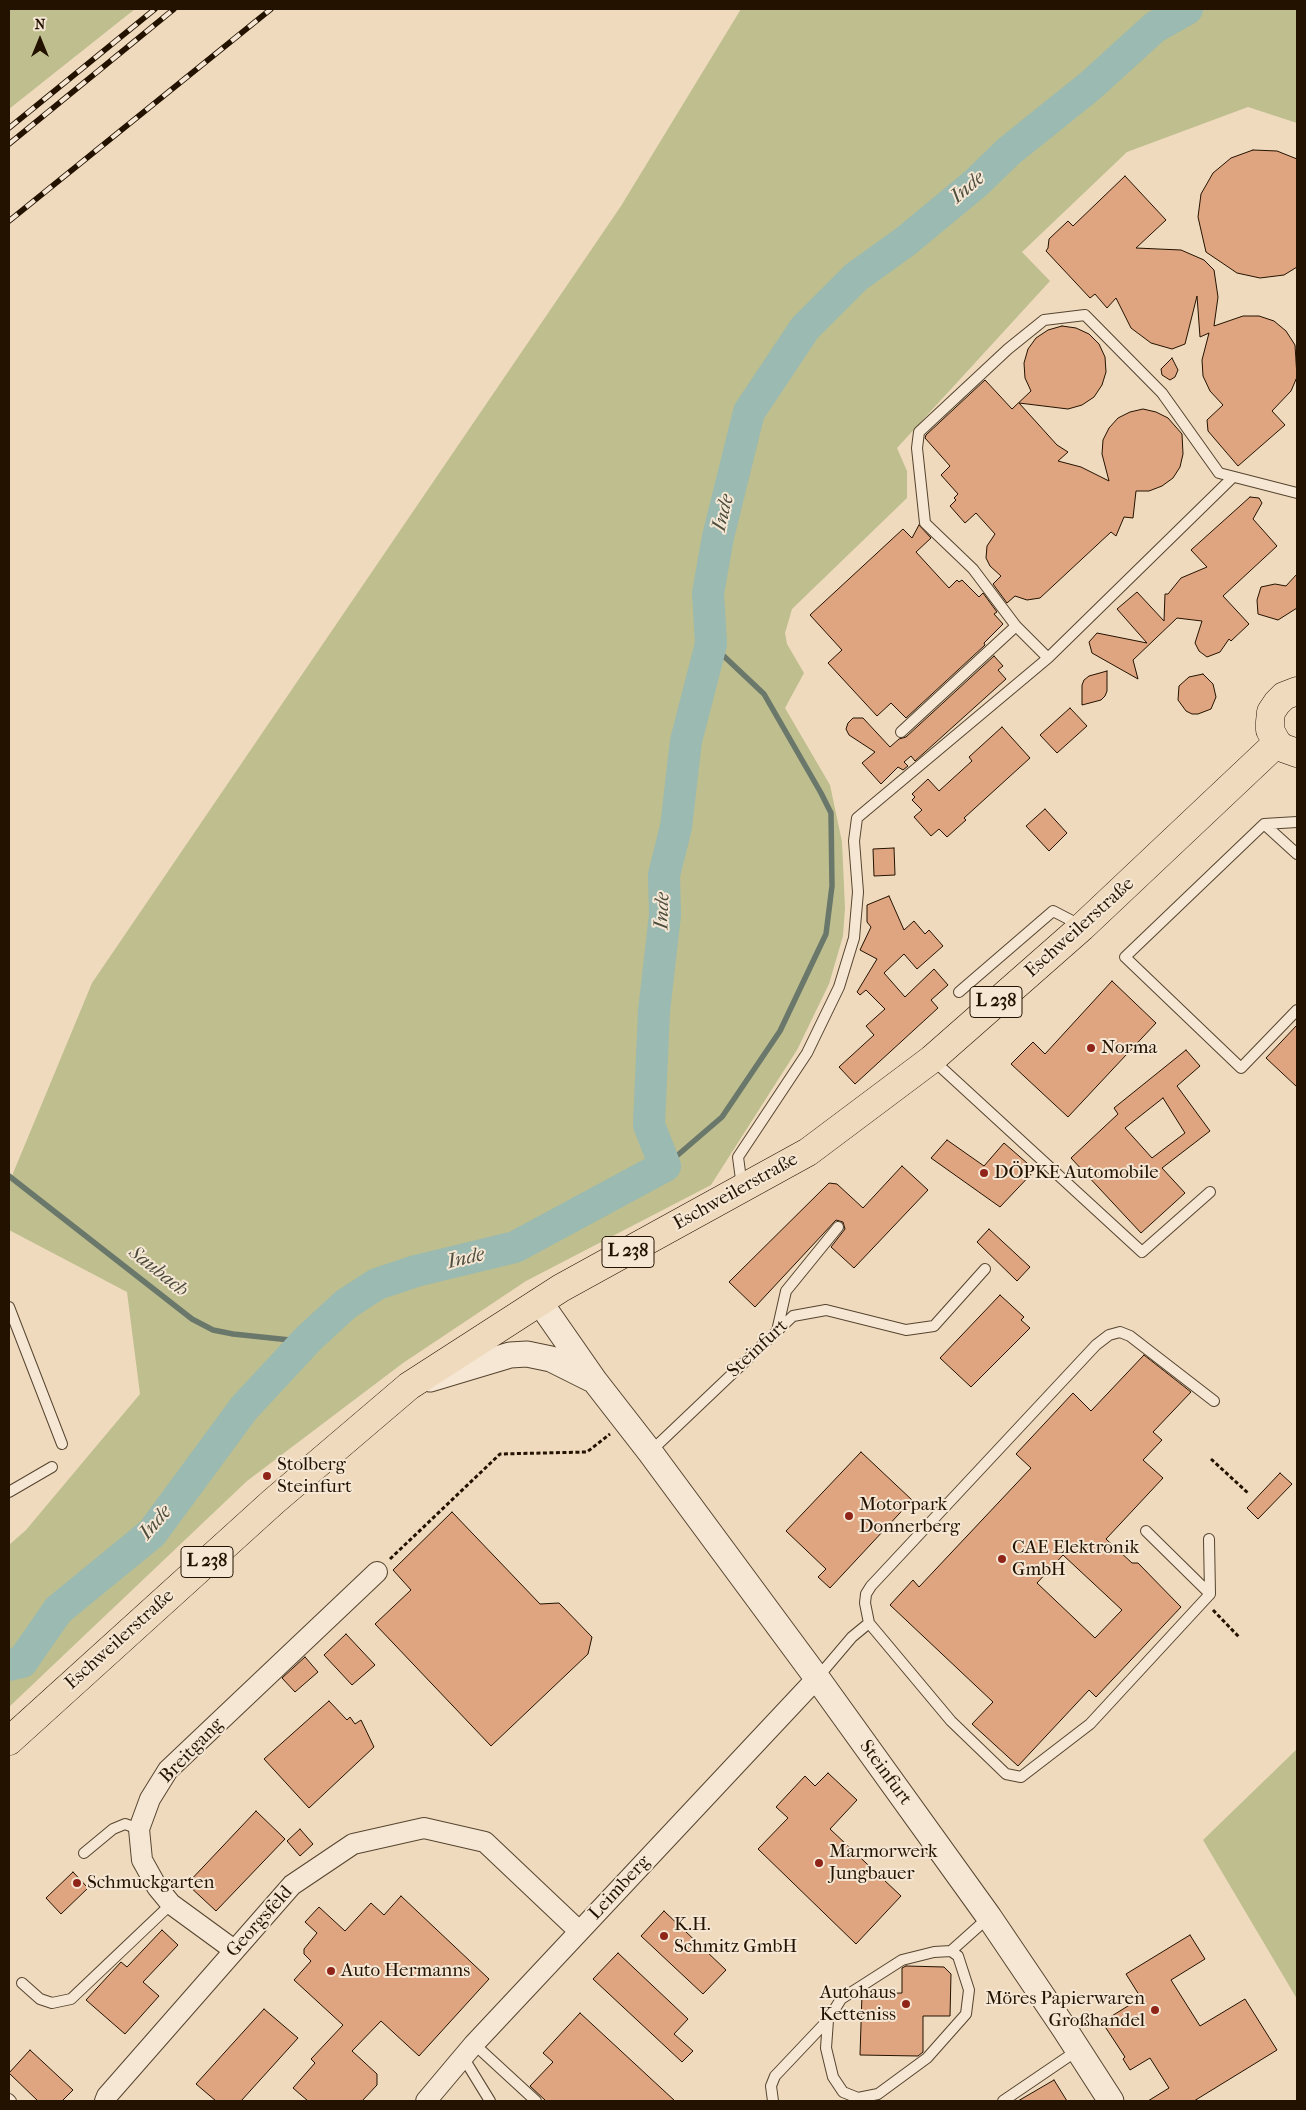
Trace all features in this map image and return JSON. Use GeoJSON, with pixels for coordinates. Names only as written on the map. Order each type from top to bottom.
{"type":"FeatureCollection","features":[{"type":"Feature","properties":{"kind":"main road","name":"L 238"},"geometry":{"type":"LineString","coordinates":[[1287,748],[1270,730],[1271,712],[1284,696],[1297,691]]}},
{"type":"Feature","properties":{"kind":"main road","name":"Eschweilerstraße"},"geometry":{"type":"LineString","coordinates":[[9,1741],[274,1501],[409,1386],[539,1301],[808,1152],[932,1059],[1287,748]]}},
{"type":"Feature","properties":{"kind":"street","name":"Steinfurt"},"geometry":{"type":"LineString","coordinates":[[539,1301],[594,1380],[650,1452],[817,1678],[989,1917],[1079,2050],[1110,2101]]}},
{"type":"Feature","properties":{"kind":"street"},"geometry":{"type":"LineString","coordinates":[[409,1386],[473,1364],[510,1355],[527,1354],[551,1358],[594,1380]]}},
{"type":"Feature","properties":{"kind":"street","name":"Breitgang"},"geometry":{"type":"LineString","coordinates":[[234,1950],[172,1904],[157,1886],[142,1860],[139,1828],[150,1799],[168,1770],[377,1572]]}},
{"type":"Feature","properties":{"kind":"street","name":"Leimberg"},"geometry":{"type":"LineString","coordinates":[[426,2101],[469,2050],[817,1678]]}},
{"type":"Feature","properties":{"kind":"street","name":"Georgsfeld"},"geometry":{"type":"LineString","coordinates":[[105,2101],[292,1885],[353,1844],[424,1828],[485,1842],[579,1931]]}},
{"type":"Feature","properties":{"kind":"lane"},"geometry":{"type":"LineString","coordinates":[[1048,658],[1016,626],[973,569],[925,523],[917,448],[919,432],[1008,349],[1044,320],[1085,315],[1162,393],[1219,474],[1297,492]]}},
{"type":"Feature","properties":{"kind":"lane"},"geometry":{"type":"LineString","coordinates":[[742,1190],[738,1156],[807,1054],[839,987],[854,938],[858,892],[854,841],[857,818],[1048,658],[1233,477]]}},
{"type":"Feature","properties":{"kind":"lane"},"geometry":{"type":"LineString","coordinates":[[901,732],[1016,626]]}},
{"type":"Feature","properties":{"kind":"lane"},"geometry":{"type":"LineString","coordinates":[[1297,822],[1264,824],[1125,957],[1241,1068],[1297,1010]]}},
{"type":"Feature","properties":{"kind":"lane"},"geometry":{"type":"LineString","coordinates":[[1264,824],[1297,854]]}},
{"type":"Feature","properties":{"kind":"lane"},"geometry":{"type":"LineString","coordinates":[[959,992],[1053,911],[1082,927]]}},
{"type":"Feature","properties":{"kind":"lane"},"geometry":{"type":"LineString","coordinates":[[932,1059],[1142,1252],[1210,1192]]}},
{"type":"Feature","properties":{"kind":"lane"},"geometry":{"type":"LineString","coordinates":[[777,1331],[786,1291],[838,1228]]}},
{"type":"Feature","properties":{"kind":"lane","name":"Steinfurt"},"geometry":{"type":"LineString","coordinates":[[650,1452],[793,1316],[826,1310],[906,1330],[934,1326],[985,1269]]}},
{"type":"Feature","properties":{"kind":"lane"},"geometry":{"type":"LineString","coordinates":[[9,1306],[62,1444]]}},
{"type":"Feature","properties":{"kind":"lane"},"geometry":{"type":"LineString","coordinates":[[1209,1539],[1206,1597],[1090,1724],[1021,1777],[1006,1774],[951,1721],[869,1623],[865,1603],[866,1594],[871,1586],[1096,1345],[1109,1335],[1120,1332],[1130,1336],[1214,1401]]}},
{"type":"Feature","properties":{"kind":"lane"},"geometry":{"type":"LineString","coordinates":[[9,1492],[52,1467]]}},
{"type":"Feature","properties":{"kind":"lane"},"geometry":{"type":"LineString","coordinates":[[1146,1531],[1206,1597]]}},
{"type":"Feature","properties":{"kind":"lane"},"geometry":{"type":"LineString","coordinates":[[817,1678],[852,1637],[869,1623]]}},
{"type":"Feature","properties":{"kind":"lane"},"geometry":{"type":"LineString","coordinates":[[84,1854],[113,1828],[125,1824],[139,1828]]}},
{"type":"Feature","properties":{"kind":"lane"},"geometry":{"type":"LineString","coordinates":[[22,1983],[40,1999],[52,2003],[71,1999],[172,1904]]}},
{"type":"Feature","properties":{"kind":"lane"},"geometry":{"type":"LineString","coordinates":[[773,2101],[771,2086],[775,2076],[828,2020],[841,1999],[902,1960],[934,1952],[951,1951],[989,1917]]}},
{"type":"Feature","properties":{"kind":"lane"},"geometry":{"type":"LineString","coordinates":[[828,2020],[826,2048],[833,2077],[843,2092],[856,2100],[878,2094],[921,2064],[966,2014],[969,1990],[958,1956],[951,1951]]}},
{"type":"Feature","properties":{"kind":"lane"},"geometry":{"type":"LineString","coordinates":[[469,2050],[490,2101]]}},
{"type":"Feature","properties":{"kind":"lane"},"geometry":{"type":"LineString","coordinates":[[469,2050],[536,2101]]}},
{"type":"Feature","properties":{"kind":"lane"},"geometry":{"type":"LineString","coordinates":[[1003,2101],[1079,2050]]}},
{"type":"Feature","properties":{"kind":"path"},"geometry":{"type":"LineString","coordinates":[[377,1572],[500,1454],[587,1452],[626,1422]]}},
{"type":"Feature","properties":{"kind":"path"},"geometry":{"type":"LineString","coordinates":[[1211,1459],[1248,1493]]}},
{"type":"Feature","properties":{"kind":"path"},"geometry":{"type":"LineString","coordinates":[[1206,1597],[1239,1637]]}},
{"type":"Feature","properties":{"kind":"green space"},"geometry":{"type":"Polygon","coordinates":[[[9,9],[135,9],[9,109],[9,9]]]}},
{"type":"Feature","properties":{"kind":"green space"},"geometry":{"type":"Polygon","coordinates":[[[741,9],[1297,9],[1297,123],[1248,107],[1127,152],[1022,252],[1050,281],[897,448],[907,471],[907,498],[792,609],[785,633],[787,644],[804,673],[785,708],[830,785],[842,842],[845,908],[843,936],[829,984],[797,1050],[711,1185],[526,1281],[403,1363],[247,1481],[9,1707],[9,1545],[26,1530],[140,1394],[127,1292],[9,1230],[9,1183],[92,983],[621,206],[741,9]]]}},
{"type":"Feature","properties":{"kind":"green space"},"geometry":{"type":"Polygon","coordinates":[[[1297,1749],[1297,1999],[1203,1840],[1297,1749]]]}},
{"type":"Feature","properties":{"kind":"building"},"geometry":{"type":"Polygon","coordinates":[[[1253,150],[1277,151],[1297,159],[1297,267],[1284,275],[1260,278],[1237,273],[1206,252],[1198,217],[1201,194],[1213,173],[1231,158],[1253,150]]]}},
{"type":"Feature","properties":{"kind":"building"},"geometry":{"type":"Polygon","coordinates":[[[1125,176],[1166,220],[1136,248],[1181,250],[1204,260],[1214,270],[1218,297],[1214,326],[1243,316],[1259,316],[1274,321],[1286,331],[1295,345],[1297,377],[1291,391],[1272,411],[1285,425],[1238,466],[1208,431],[1207,420],[1223,405],[1210,391],[1203,376],[1202,360],[1209,333],[1200,337],[1197,296],[1185,344],[1172,349],[1151,343],[1131,328],[1116,298],[1107,308],[1095,294],[1090,298],[1046,251],[1049,239],[1068,221],[1073,226],[1125,176]]]}},
{"type":"Feature","properties":{"kind":"building"},"geometry":{"type":"Polygon","coordinates":[[[1062,326],[1076,328],[1089,334],[1099,344],[1105,357],[1106,372],[1102,385],[1094,397],[1082,405],[1068,409],[1019,403],[1057,445],[1068,452],[1058,461],[1081,467],[1109,481],[1102,454],[1103,440],[1109,428],[1118,418],[1130,412],[1143,409],[1156,412],[1168,418],[1182,434],[1183,454],[1180,467],[1173,478],[1162,486],[1149,491],[1136,491],[1133,518],[1124,517],[1116,536],[1111,532],[1040,598],[1027,600],[1015,596],[1007,603],[993,584],[1001,576],[990,566],[986,558],[987,546],[995,534],[976,513],[965,523],[950,506],[956,500],[954,498],[958,494],[941,475],[950,466],[925,438],[985,380],[1012,409],[1031,391],[1025,378],[1024,363],[1028,349],[1036,338],[1048,330],[1062,326]]]}},
{"type":"Feature","properties":{"kind":"building"},"geometry":{"type":"Polygon","coordinates":[[[1172,358],[1178,370],[1175,377],[1170,380],[1162,375],[1161,369],[1172,358]]]}},
{"type":"Feature","properties":{"kind":"building"},"geometry":{"type":"Polygon","coordinates":[[[1250,497],[1259,498],[1262,503],[1253,519],[1277,546],[1223,596],[1249,624],[1231,641],[1229,639],[1220,652],[1207,657],[1199,651],[1195,643],[1202,621],[1177,618],[1133,660],[1138,679],[1092,653],[1089,642],[1097,633],[1147,643],[1117,609],[1137,592],[1164,621],[1165,594],[1168,594],[1181,578],[1207,567],[1191,550],[1250,497]]]}},
{"type":"Feature","properties":{"kind":"building"},"geometry":{"type":"Polygon","coordinates":[[[919,525],[931,538],[916,552],[949,588],[957,580],[959,582],[962,580],[979,597],[983,593],[997,612],[994,614],[1003,624],[984,643],[985,645],[906,718],[891,703],[877,716],[828,663],[842,650],[810,615],[903,529],[912,538],[919,525]]]}},
{"type":"Feature","properties":{"kind":"building"},"geometry":{"type":"Polygon","coordinates":[[[1297,574],[1297,608],[1278,620],[1258,614],[1257,600],[1261,587],[1275,584],[1286,586],[1297,574]]]}},
{"type":"Feature","properties":{"kind":"building"},"geometry":{"type":"Polygon","coordinates":[[[994,656],[1003,666],[998,670],[1006,679],[915,761],[911,756],[904,762],[908,766],[903,770],[898,767],[881,784],[862,763],[875,752],[849,735],[846,729],[848,723],[853,718],[863,718],[890,747],[899,739],[906,737],[994,656]]]}},
{"type":"Feature","properties":{"kind":"building"},"geometry":{"type":"Polygon","coordinates":[[[1107,671],[1107,691],[1105,696],[1101,700],[1082,705],[1082,685],[1084,680],[1089,676],[1107,671]]]}},
{"type":"Feature","properties":{"kind":"building"},"geometry":{"type":"Polygon","coordinates":[[[1203,674],[1213,684],[1216,697],[1211,709],[1198,714],[1192,714],[1186,711],[1178,700],[1179,686],[1189,677],[1203,674]]]}},
{"type":"Feature","properties":{"kind":"building"},"geometry":{"type":"Polygon","coordinates":[[[1070,708],[1087,726],[1057,753],[1040,735],[1070,708]]]}},
{"type":"Feature","properties":{"kind":"building"},"geometry":{"type":"Polygon","coordinates":[[[1002,727],[1030,758],[964,818],[966,820],[947,837],[939,829],[931,836],[914,817],[922,810],[912,800],[915,797],[912,794],[928,779],[939,791],[972,761],[969,757],[1002,727]]]}},
{"type":"Feature","properties":{"kind":"building"},"geometry":{"type":"Polygon","coordinates":[[[1045,809],[1067,833],[1049,851],[1026,826],[1045,809]]]}},
{"type":"Feature","properties":{"kind":"building"},"geometry":{"type":"Polygon","coordinates":[[[894,848],[895,875],[874,876],[873,849],[894,848]]]}},
{"type":"Feature","properties":{"kind":"building"},"geometry":{"type":"Polygon","coordinates":[[[889,896],[904,930],[914,921],[925,934],[929,930],[943,946],[917,969],[904,954],[884,973],[905,997],[934,969],[948,985],[931,1000],[938,1008],[855,1084],[839,1067],[874,1035],[866,1026],[885,1009],[866,990],[860,995],[857,992],[877,959],[860,950],[871,927],[867,922],[867,905],[889,896]]]}},
{"type":"Feature","properties":{"kind":"building","name":"Norma"},"geometry":{"type":"Polygon","coordinates":[[[1112,981],[1156,1023],[1068,1117],[1011,1064],[1033,1042],[1045,1054],[1112,981]]]}},
{"type":"Feature","properties":{"kind":"building"},"geometry":{"type":"Polygon","coordinates":[[[1297,1025],[1297,1087],[1266,1058],[1297,1025]]]}},
{"type":"Feature","properties":{"kind":"building"},"geometry":{"type":"Polygon","coordinates":[[[1186,1050],[1200,1066],[1177,1086],[1210,1131],[1162,1168],[1185,1193],[1141,1233],[1071,1158],[1118,1114],[1114,1108],[1186,1050]],[[1163,1098],[1125,1128],[1152,1158],[1185,1133],[1163,1098]]]}},
{"type":"Feature","properties":{"kind":"building","name":"DÖPKE Automobile"},"geometry":{"type":"Polygon","coordinates":[[[947,1140],[984,1166],[1004,1143],[1035,1170],[1000,1207],[931,1158],[947,1140]]]}},
{"type":"Feature","properties":{"kind":"building"},"geometry":{"type":"Polygon","coordinates":[[[902,1166],[928,1190],[854,1268],[831,1247],[845,1229],[843,1222],[836,1220],[755,1307],[729,1282],[829,1183],[837,1184],[863,1208],[902,1166]]]}},
{"type":"Feature","properties":{"kind":"building"},"geometry":{"type":"Polygon","coordinates":[[[989,1229],[1030,1267],[1017,1281],[977,1242],[989,1229]]]}},
{"type":"Feature","properties":{"kind":"building"},"geometry":{"type":"Polygon","coordinates":[[[1000,1295],[1024,1317],[1021,1320],[1030,1328],[971,1387],[940,1358],[1000,1295]]]}},
{"type":"Feature","properties":{"kind":"building","name":"CAE Elektronik GmbH"},"geometry":{"type":"Polygon","coordinates":[[[1144,1355],[1191,1392],[1153,1432],[1162,1440],[1143,1460],[1163,1478],[1106,1539],[1132,1563],[1138,1563],[1181,1607],[1096,1697],[1089,1690],[1018,1766],[972,1724],[993,1702],[890,1605],[913,1580],[919,1587],[1031,1468],[1016,1454],[1073,1393],[1091,1411],[1144,1355]],[[1063,1555],[1037,1583],[1095,1638],[1122,1610],[1063,1555]]]}},
{"type":"Feature","properties":{"kind":"building","name":"Motorpark Donnerberg"},"geometry":{"type":"Polygon","coordinates":[[[861,1452],[912,1500],[830,1588],[818,1577],[826,1569],[786,1531],[861,1452]]]}},
{"type":"Feature","properties":{"kind":"building"},"geometry":{"type":"Polygon","coordinates":[[[1280,1473],[1292,1484],[1258,1519],[1247,1508],[1280,1473]]]}},
{"type":"Feature","properties":{"kind":"building"},"geometry":{"type":"Polygon","coordinates":[[[452,1512],[540,1604],[559,1603],[592,1637],[588,1654],[491,1746],[375,1624],[411,1590],[393,1570],[452,1512]]]}},
{"type":"Feature","properties":{"kind":"building"},"geometry":{"type":"Polygon","coordinates":[[[346,1634],[375,1665],[352,1685],[324,1655],[346,1634]]]}},
{"type":"Feature","properties":{"kind":"building"},"geometry":{"type":"Polygon","coordinates":[[[305,1657],[318,1672],[295,1692],[282,1678],[305,1657]]]}},
{"type":"Feature","properties":{"kind":"building"},"geometry":{"type":"Polygon","coordinates":[[[329,1701],[347,1720],[350,1717],[355,1724],[361,1720],[374,1747],[309,1808],[264,1759],[329,1701]]]}},
{"type":"Feature","properties":{"kind":"building","name":"Marmorwerk Jungbauer"},"geometry":{"type":"Polygon","coordinates":[[[828,1773],[857,1800],[830,1829],[901,1896],[856,1944],[758,1849],[788,1818],[776,1807],[805,1776],[815,1786],[828,1773]]]}},
{"type":"Feature","properties":{"kind":"building"},"geometry":{"type":"Polygon","coordinates":[[[256,1811],[285,1839],[216,1911],[187,1884],[256,1811]]]}},
{"type":"Feature","properties":{"kind":"building"},"geometry":{"type":"Polygon","coordinates":[[[300,1829],[313,1844],[300,1856],[287,1841],[300,1829]]]}},
{"type":"Feature","properties":{"kind":"building"},"geometry":{"type":"Polygon","coordinates":[[[73,1872],[88,1888],[61,1914],[46,1898],[73,1872]]]}},
{"type":"Feature","properties":{"kind":"building"},"geometry":{"type":"Polygon","coordinates":[[[401,1896],[489,1979],[419,2056],[381,2021],[352,2051],[377,2074],[377,2085],[362,2101],[308,2101],[293,2088],[315,2063],[311,2059],[343,2025],[294,1980],[311,1961],[304,1954],[304,1949],[317,1933],[305,1922],[319,1907],[345,1931],[371,1903],[384,1915],[401,1896]]]}},
{"type":"Feature","properties":{"kind":"building"},"geometry":{"type":"Polygon","coordinates":[[[664,1911],[726,1970],[703,1994],[641,1936],[664,1911]]]}},
{"type":"Feature","properties":{"kind":"building"},"geometry":{"type":"Polygon","coordinates":[[[162,1930],[178,1945],[143,1982],[159,1996],[125,2034],[86,2000],[121,1962],[127,1967],[162,1930]]]}},
{"type":"Feature","properties":{"kind":"building"},"geometry":{"type":"Polygon","coordinates":[[[1190,1935],[1205,1959],[1171,1980],[1200,2026],[1245,1999],[1277,2050],[1194,2101],[1148,2101],[1169,2088],[1150,2058],[1130,2070],[1123,2059],[1125,2057],[1102,2022],[1141,1998],[1126,1974],[1190,1935]]]}},
{"type":"Feature","properties":{"kind":"building"},"geometry":{"type":"Polygon","coordinates":[[[618,1953],[688,2019],[674,2034],[693,2051],[682,2062],[593,1979],[618,1953]]]}},
{"type":"Feature","properties":{"kind":"building","name":"Autohaus Ketteniss"},"geometry":{"type":"Polygon","coordinates":[[[906,1966],[944,1967],[951,1974],[950,2016],[923,2016],[923,2052],[918,2056],[860,2055],[862,1994],[902,1993],[902,1968],[906,1966]]]}},
{"type":"Feature","properties":{"kind":"building"},"geometry":{"type":"Polygon","coordinates":[[[264,2009],[298,2038],[241,2101],[216,2101],[196,2084],[264,2009]]]}},
{"type":"Feature","properties":{"kind":"building"},"geometry":{"type":"Polygon","coordinates":[[[580,2013],[675,2101],[546,2101],[530,2086],[553,2062],[543,2053],[580,2013]]]}},
{"type":"Feature","properties":{"kind":"building"},"geometry":{"type":"Polygon","coordinates":[[[30,2050],[73,2090],[62,2101],[38,2101],[9,2073],[30,2050]]]}},
{"type":"Feature","properties":{"kind":"building"},"geometry":{"type":"Polygon","coordinates":[[[1054,2080],[1067,2101],[1018,2101],[1054,2080]]]}},
{"type":"Feature","properties":{"kind":"waterway","name":"Inde"},"geometry":{"type":"LineString","coordinates":[[9,1665],[22,1662],[58,1610],[152,1533],[244,1408],[309,1338],[346,1304],[377,1284],[416,1271],[515,1247],[665,1166],[649,1125],[654,1011],[665,915],[664,875],[676,827],[686,741],[711,644],[708,593],[718,537],[749,412],[805,328],[856,277],[906,241],[976,183],[1009,151],[1090,86],[1155,27],[1187,9]]}},
{"type":"Feature","properties":{"kind":"waterway"},"geometry":{"type":"LineString","coordinates":[[665,1166],[722,1117],[780,1031],[826,934],[832,886],[831,813],[764,694],[711,644]]}},
{"type":"Feature","properties":{"kind":"waterway","name":"Saubach"},"geometry":{"type":"LineString","coordinates":[[9,1176],[192,1319],[213,1330],[233,1334],[290,1340],[309,1338]]}},
{"type":"Feature","properties":{"kind":"railway"},"geometry":{"type":"LineString","coordinates":[[9,128],[155,9]]}},
{"type":"Feature","properties":{"kind":"railway"},"geometry":{"type":"LineString","coordinates":[[9,144],[174,9]]}},
{"type":"Feature","properties":{"kind":"railway"},"geometry":{"type":"LineString","coordinates":[[9,221],[271,9]]}},
{"type":"Feature","properties":{"kind":"place","name":"Norma"},"geometry":{"type":"Point","coordinates":[1091,1048]}},
{"type":"Feature","properties":{"kind":"place","name":"DÖPKE Automobile"},"geometry":{"type":"Point","coordinates":[984,1173]}},
{"type":"Feature","properties":{"kind":"place","name":"Stolberg Steinfurt"},"geometry":{"type":"Point","coordinates":[267,1476]}},
{"type":"Feature","properties":{"kind":"place","name":"Motorpark Donnerberg"},"geometry":{"type":"Point","coordinates":[849,1516]}},
{"type":"Feature","properties":{"kind":"place","name":"CAE Elektronik GmbH"},"geometry":{"type":"Point","coordinates":[1002,1559]}},
{"type":"Feature","properties":{"kind":"place","name":"Marmorwerk Jungbauer"},"geometry":{"type":"Point","coordinates":[819,1863]}},
{"type":"Feature","properties":{"kind":"place","name":"Schmuckgarten"},"geometry":{"type":"Point","coordinates":[77,1883]}},
{"type":"Feature","properties":{"kind":"place","name":"K.H. Schmitz GmbH"},"geometry":{"type":"Point","coordinates":[664,1936]}},
{"type":"Feature","properties":{"kind":"place","name":"Auto Hermanns"},"geometry":{"type":"Point","coordinates":[331,1971]}},
{"type":"Feature","properties":{"kind":"place","name":"Autohaus Ketteniss"},"geometry":{"type":"Point","coordinates":[906,2004]}},
{"type":"Feature","properties":{"kind":"place","name":"Möres Papierwaren Großhandel"},"geometry":{"type":"Point","coordinates":[1155,2010]}}]}
